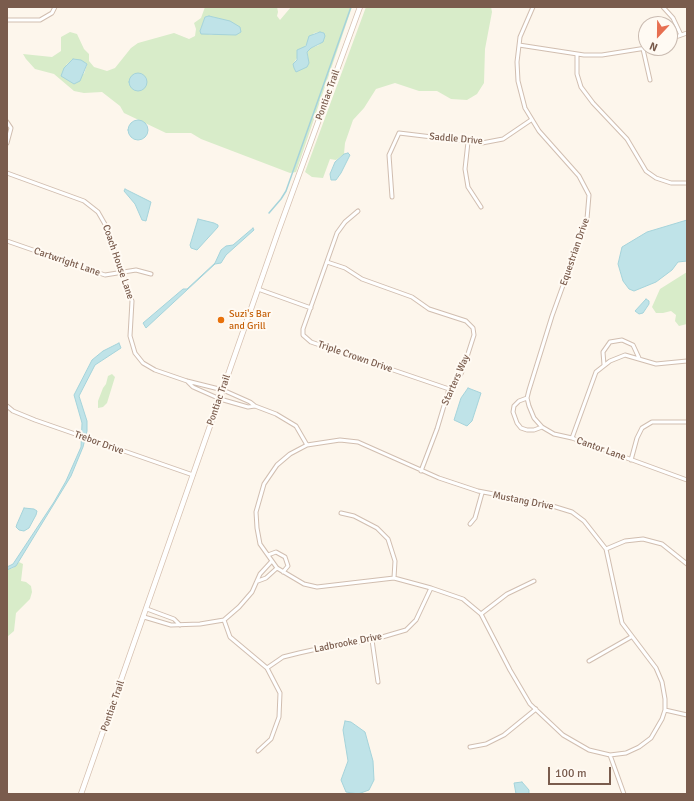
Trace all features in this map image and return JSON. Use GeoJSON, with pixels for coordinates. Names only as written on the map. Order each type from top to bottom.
{"type":"FeatureCollection","features":[{"type":"Feature","properties":{"kind":"main road","name":"Pontiac Trail"},"geometry":{"type":"LineString","coordinates":[[81,794],[258,289],[360,7]]}},
{"type":"Feature","properties":{"kind":"street"},"geometry":{"type":"LineString","coordinates":[[7,20],[40,20],[52,12],[55,7]]}},
{"type":"Feature","properties":{"kind":"street","name":"Equestrian Drive"},"geometry":{"type":"LineString","coordinates":[[527,398],[552,316],[587,219],[589,195],[579,176],[539,132],[525,108],[518,81],[519,45],[520,37],[533,7]]}},
{"type":"Feature","properties":{"kind":"street"},"geometry":{"type":"LineString","coordinates":[[664,7],[673,18],[681,35]]}},
{"type":"Feature","properties":{"kind":"street"},"geometry":{"type":"LineString","coordinates":[[678,36],[687,33]]}},
{"type":"Feature","properties":{"kind":"street"},"geometry":{"type":"LineString","coordinates":[[519,45],[577,54],[602,55],[638,50]]}},
{"type":"Feature","properties":{"kind":"street"},"geometry":{"type":"LineString","coordinates":[[577,54],[577,74],[581,87],[593,103],[627,139],[646,172],[656,178],[671,183],[687,183]]}},
{"type":"Feature","properties":{"kind":"street"},"geometry":{"type":"LineString","coordinates":[[646,56],[650,80]]}},
{"type":"Feature","properties":{"kind":"street","name":"Saddle Drive"},"geometry":{"type":"LineString","coordinates":[[392,196],[389,156],[399,133],[482,143],[503,139],[531,120]]}},
{"type":"Feature","properties":{"kind":"street"},"geometry":{"type":"LineString","coordinates":[[7,122],[11,128],[7,143]]}},
{"type":"Feature","properties":{"kind":"street"},"geometry":{"type":"LineString","coordinates":[[468,142],[465,169],[468,187],[481,207]]}},
{"type":"Feature","properties":{"kind":"street","name":"Coach House Lane"},"geometry":{"type":"LineString","coordinates":[[7,173],[84,201],[92,206],[104,220],[121,273],[132,301],[130,336],[135,353],[150,368],[187,381],[223,390],[250,402],[254,406]]}},
{"type":"Feature","properties":{"kind":"street","name":"Triple Crown Drive"},"geometry":{"type":"LineString","coordinates":[[358,211],[341,228],[327,262],[303,332],[307,340],[449,390]]}},
{"type":"Feature","properties":{"kind":"street","name":"Cartwright Lane"},"geometry":{"type":"LineString","coordinates":[[7,241],[105,275],[136,270],[151,274]]}},
{"type":"Feature","properties":{"kind":"street","name":"Starters Way"},"geometry":{"type":"LineString","coordinates":[[327,262],[345,268],[362,279],[412,297],[429,309],[471,325],[473,328],[474,335],[465,363],[460,374],[449,390],[437,429],[421,470]]}},
{"type":"Feature","properties":{"kind":"street"},"geometry":{"type":"LineString","coordinates":[[258,289],[311,308]]}},
{"type":"Feature","properties":{"kind":"street"},"geometry":{"type":"LineString","coordinates":[[604,365],[603,352],[610,342],[622,340],[633,345],[639,358]]}},
{"type":"Feature","properties":{"kind":"street"},"geometry":{"type":"LineString","coordinates":[[572,438],[596,372],[604,365],[625,355],[656,364],[687,361]]}},
{"type":"Feature","properties":{"kind":"street","name":"Coach House Lane"},"geometry":{"type":"LineString","coordinates":[[187,381],[193,387],[220,399],[248,407],[254,406]]}},
{"type":"Feature","properties":{"kind":"street"},"geometry":{"type":"LineString","coordinates":[[527,398],[534,418],[542,427]]}},
{"type":"Feature","properties":{"kind":"street","name":"Cantor Lane"},"geometry":{"type":"LineString","coordinates":[[527,398],[519,401],[514,406],[513,412],[517,423],[521,428],[534,430],[542,427],[554,434],[572,438],[687,480]]}},
{"type":"Feature","properties":{"kind":"street","name":"Trebor Drive"},"geometry":{"type":"LineString","coordinates":[[7,406],[13,411],[91,440],[193,475]]}},
{"type":"Feature","properties":{"kind":"street"},"geometry":{"type":"LineString","coordinates":[[254,406],[286,419],[296,426],[307,445]]}},
{"type":"Feature","properties":{"kind":"street"},"geometry":{"type":"LineString","coordinates":[[631,460],[637,438],[642,428],[652,422],[687,422]]}},
{"type":"Feature","properties":{"kind":"street","name":"Mustang Drive"},"geometry":{"type":"LineString","coordinates":[[271,562],[260,544],[256,512],[259,498],[264,484],[277,465],[290,454],[307,445],[340,440],[358,442],[421,470],[482,493],[546,504],[572,512],[584,521],[606,549],[622,623],[631,637],[656,668],[662,682],[665,699],[664,710],[662,719],[651,738],[639,747],[626,753],[610,755],[589,750],[564,735],[530,704],[510,670],[481,614]]}},
{"type":"Feature","properties":{"kind":"street"},"geometry":{"type":"LineString","coordinates":[[470,524],[475,518],[482,493]]}},
{"type":"Feature","properties":{"kind":"street"},"geometry":{"type":"LineString","coordinates":[[341,513],[354,516],[376,528],[388,539],[395,561],[394,578]]}},
{"type":"Feature","properties":{"kind":"street"},"geometry":{"type":"LineString","coordinates":[[606,549],[625,541],[643,539],[662,544],[687,564]]}},
{"type":"Feature","properties":{"kind":"street"},"geometry":{"type":"LineString","coordinates":[[268,555],[276,552],[285,557],[288,566],[283,572]]}},
{"type":"Feature","properties":{"kind":"street"},"geometry":{"type":"LineString","coordinates":[[144,617],[171,625],[200,624],[224,620],[240,608],[252,592],[260,574],[271,562],[283,572],[304,584],[318,587],[394,578],[431,588],[463,599],[481,614],[507,594],[534,581]]}},
{"type":"Feature","properties":{"kind":"street"},"geometry":{"type":"LineString","coordinates":[[258,581],[266,578],[277,568]]}},
{"type":"Feature","properties":{"kind":"street","name":"Ladbrooke Drive"},"geometry":{"type":"LineString","coordinates":[[267,668],[283,657],[326,647],[372,640],[406,630],[416,620],[431,588]]}},
{"type":"Feature","properties":{"kind":"street"},"geometry":{"type":"LineString","coordinates":[[147,609],[174,619],[180,625]]}},
{"type":"Feature","properties":{"kind":"street"},"geometry":{"type":"LineString","coordinates":[[224,620],[230,637],[267,668],[280,692],[279,717],[271,739],[258,751]]}},
{"type":"Feature","properties":{"kind":"street"},"geometry":{"type":"LineString","coordinates":[[589,661],[631,637]]}},
{"type":"Feature","properties":{"kind":"street"},"geometry":{"type":"LineString","coordinates":[[372,640],[378,682]]}},
{"type":"Feature","properties":{"kind":"street"},"geometry":{"type":"LineString","coordinates":[[470,747],[486,744],[504,735],[536,709]]}},
{"type":"Feature","properties":{"kind":"street"},"geometry":{"type":"LineString","coordinates":[[664,710],[687,715]]}},
{"type":"Feature","properties":{"kind":"street"},"geometry":{"type":"LineString","coordinates":[[610,755],[624,794]]}},
{"type":"Feature","properties":{"kind":"green space"},"geometry":{"type":"Polygon","coordinates":[[[205,7],[277,7],[277,16],[280,20],[291,7],[352,7],[296,172],[290,173],[201,139],[191,133],[166,133],[124,113],[120,106],[102,92],[84,93],[74,91],[54,74],[35,69],[23,54],[52,57],[61,51],[61,37],[70,32],[77,34],[84,49],[89,54],[89,61],[94,67],[107,71],[115,68],[131,48],[138,43],[174,33],[189,39],[195,36],[196,29],[194,23],[201,18],[205,7]],[[209,16],[205,17],[200,31],[211,35],[217,33],[236,35],[219,19],[209,16]],[[314,33],[293,64],[308,57],[307,52],[311,48],[319,45],[324,33],[314,33]],[[73,59],[66,65],[84,74],[87,64],[73,59]]]}},
{"type":"Feature","properties":{"kind":"green space"},"geometry":{"type":"Polygon","coordinates":[[[366,7],[491,7],[492,12],[485,49],[484,83],[477,94],[467,100],[451,99],[437,91],[419,91],[395,83],[376,89],[364,108],[353,120],[345,143],[344,154],[336,160],[330,159],[323,178],[312,177],[305,172],[366,7]]]}},
{"type":"Feature","properties":{"kind":"green space"},"geometry":{"type":"Polygon","coordinates":[[[687,272],[687,324],[679,326],[675,321],[676,315],[671,311],[656,313],[652,307],[660,289],[687,272]]]}},
{"type":"Feature","properties":{"kind":"green space"},"geometry":{"type":"Polygon","coordinates":[[[112,374],[115,377],[107,403],[103,407],[98,408],[98,401],[103,388],[106,384],[108,376],[112,374]]]}},
{"type":"Feature","properties":{"kind":"green space"},"geometry":{"type":"Polygon","coordinates":[[[19,562],[23,564],[21,581],[26,582],[31,586],[32,592],[30,599],[16,613],[14,631],[7,637],[7,570],[13,568],[19,562]]]}},
{"type":"Feature","properties":{"kind":"water"},"geometry":{"type":"Polygon","coordinates":[[[209,16],[230,21],[240,27],[241,32],[236,35],[201,34],[200,31],[205,17],[209,16]]]}},
{"type":"Feature","properties":{"kind":"water"},"geometry":{"type":"Polygon","coordinates":[[[320,32],[324,33],[325,36],[323,42],[311,48],[307,52],[309,63],[307,67],[296,72],[293,64],[297,60],[297,50],[306,46],[309,36],[320,32]]]}},
{"type":"Feature","properties":{"kind":"water"},"geometry":{"type":"Polygon","coordinates":[[[73,59],[81,60],[87,64],[80,81],[74,84],[61,76],[64,68],[73,59]]]}},
{"type":"Feature","properties":{"kind":"water"},"geometry":{"type":"Polygon","coordinates":[[[138,73],[144,76],[147,82],[144,88],[138,91],[132,88],[129,82],[132,76],[138,73]]]}},
{"type":"Feature","properties":{"kind":"water"},"geometry":{"type":"Polygon","coordinates":[[[138,120],[145,123],[148,130],[145,137],[138,140],[131,137],[128,130],[131,123],[138,120]]]}},
{"type":"Feature","properties":{"kind":"water"},"geometry":{"type":"Polygon","coordinates":[[[348,153],[350,155],[341,173],[336,180],[331,180],[330,174],[335,162],[344,154],[348,153]]]}},
{"type":"Feature","properties":{"kind":"water"},"geometry":{"type":"Polygon","coordinates":[[[125,189],[151,202],[146,221],[142,220],[135,204],[124,191],[125,189]]]}},
{"type":"Feature","properties":{"kind":"water"},"geometry":{"type":"Polygon","coordinates":[[[198,219],[214,223],[218,225],[218,227],[197,250],[191,248],[190,245],[198,219]]]}},
{"type":"Feature","properties":{"kind":"water"},"geometry":{"type":"Polygon","coordinates":[[[687,220],[687,261],[678,262],[672,270],[656,282],[634,291],[629,289],[623,281],[618,264],[622,247],[647,232],[687,220]]]}},
{"type":"Feature","properties":{"kind":"water"},"geometry":{"type":"Polygon","coordinates":[[[253,228],[254,230],[226,255],[221,263],[215,264],[146,328],[143,323],[183,289],[187,289],[215,263],[221,250],[226,246],[233,245],[253,228]]]}},
{"type":"Feature","properties":{"kind":"water"},"geometry":{"type":"Polygon","coordinates":[[[646,299],[649,301],[649,304],[643,313],[639,314],[635,311],[646,299]]]}},
{"type":"Feature","properties":{"kind":"water"},"geometry":{"type":"Polygon","coordinates":[[[119,343],[121,348],[95,365],[79,396],[87,421],[87,431],[83,447],[71,476],[16,566],[7,570],[7,567],[13,564],[54,502],[66,481],[81,447],[82,423],[74,395],[92,360],[103,351],[119,343]]]}},
{"type":"Feature","properties":{"kind":"water"},"geometry":{"type":"Polygon","coordinates":[[[468,388],[481,393],[472,421],[467,426],[454,420],[461,398],[468,388]]]}},
{"type":"Feature","properties":{"kind":"water"},"geometry":{"type":"Polygon","coordinates":[[[24,508],[34,509],[37,511],[29,528],[24,531],[19,530],[16,527],[24,508]]]}},
{"type":"Feature","properties":{"kind":"water"},"geometry":{"type":"Polygon","coordinates":[[[345,721],[351,722],[365,732],[373,761],[374,780],[369,790],[358,794],[346,792],[341,780],[348,761],[343,730],[345,721]]]}},
{"type":"Feature","properties":{"kind":"water"},"geometry":{"type":"Polygon","coordinates":[[[522,782],[529,790],[529,794],[516,794],[514,783],[522,782]]]}},
{"type":"Feature","properties":{"kind":"waterway"},"geometry":{"type":"LineString","coordinates":[[269,213],[286,191],[351,7]]}},
{"type":"Feature","properties":{"kind":"place","name":"Suzi's Bar and Grill"},"geometry":{"type":"Point","coordinates":[221,320]}}]}
